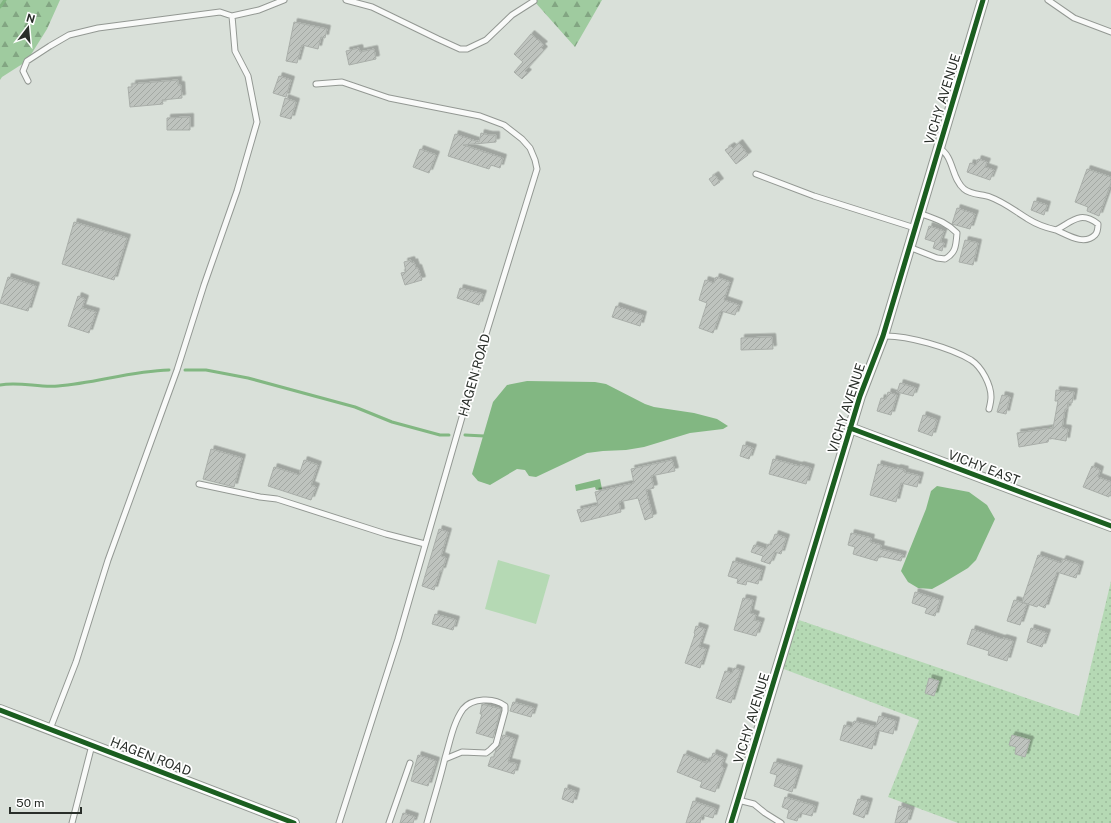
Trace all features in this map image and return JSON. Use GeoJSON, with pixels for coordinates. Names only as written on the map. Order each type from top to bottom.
{"type":"FeatureCollection","features":[{"type":"Feature","properties":{"kind":"street","name":"VICHY AVENUE"},"geometry":{"type":"LineString","coordinates":[[731,823],[850,428],[860,396],[883,336],[982,0]]}},
{"type":"Feature","properties":{"kind":"street","name":"VICHY EAST"},"geometry":{"type":"LineString","coordinates":[[850,428],[1111,526]]}},
{"type":"Feature","properties":{"kind":"street","name":"HAGEN ROAD"},"geometry":{"type":"LineString","coordinates":[[0,710],[294,823]]}},
{"type":"Feature","properties":{"kind":"lane"},"geometry":{"type":"LineString","coordinates":[[28,81],[23,71],[27,61],[69,35],[98,28],[176,17],[220,12],[232,16],[259,10],[284,0]]}},
{"type":"Feature","properties":{"kind":"lane"},"geometry":{"type":"LineString","coordinates":[[346,0],[372,7],[460,49],[467,50],[486,40],[512,15],[534,1]]}},
{"type":"Feature","properties":{"kind":"lane"},"geometry":{"type":"LineString","coordinates":[[1048,0],[1074,18],[1111,32]]}},
{"type":"Feature","properties":{"kind":"lane"},"geometry":{"type":"LineString","coordinates":[[50,729],[76,662],[108,560],[177,370],[204,285],[237,191],[257,122],[248,76],[235,51],[232,16]]}},
{"type":"Feature","properties":{"kind":"lane","name":"HAGEN ROAD"},"geometry":{"type":"LineString","coordinates":[[316,84],[342,82],[389,98],[480,116],[504,125],[522,139],[530,148],[537,169],[486,334],[398,639],[340,823]]}},
{"type":"Feature","properties":{"kind":"lane"},"geometry":{"type":"LineString","coordinates":[[938,148],[945,153],[958,182],[963,189],[968,192],[989,196],[1010,206],[1029,220],[1080,240],[1087,240],[1096,234],[1098,224],[1092,220],[1077,218],[1070,220],[1056,230]]}},
{"type":"Feature","properties":{"kind":"lane"},"geometry":{"type":"LineString","coordinates":[[756,174],[814,196],[915,228]]}},
{"type":"Feature","properties":{"kind":"lane"},"geometry":{"type":"LineString","coordinates":[[909,247],[937,258],[945,259],[951,255],[956,245],[957,233],[949,225],[941,220],[919,214]]}},
{"type":"Feature","properties":{"kind":"lane"},"geometry":{"type":"LineString","coordinates":[[883,336],[899,336],[916,340],[972,361],[978,367],[988,383],[991,400],[989,409]]}},
{"type":"Feature","properties":{"kind":"lane"},"geometry":{"type":"LineString","coordinates":[[199,484],[260,498],[277,500],[386,534],[425,544]]}},
{"type":"Feature","properties":{"kind":"lane"},"geometry":{"type":"LineString","coordinates":[[427,823],[450,739],[458,716],[464,708],[474,701],[482,700],[497,702],[505,706],[496,744],[490,750],[486,753],[462,752],[445,759]]}},
{"type":"Feature","properties":{"kind":"lane"},"geometry":{"type":"LineString","coordinates":[[72,823],[92,745]]}},
{"type":"Feature","properties":{"kind":"lane"},"geometry":{"type":"LineString","coordinates":[[389,823],[410,763]]}},
{"type":"Feature","properties":{"kind":"lane"},"geometry":{"type":"LineString","coordinates":[[738,800],[754,804],[765,814],[781,823]]}},
{"type":"Feature","properties":{"kind":"shaded area"},"geometry":{"type":"Polygon","coordinates":[[[527,381],[595,382],[606,384],[645,404],[717,419],[728,426],[723,429],[690,433],[644,447],[587,453],[536,477],[529,476],[525,470],[517,469],[490,485],[478,481],[472,474],[493,402],[507,385],[527,381]]]}},
{"type":"Feature","properties":{"kind":"shaded area"},"geometry":{"type":"Polygon","coordinates":[[[600,479],[602,489],[596,490],[595,487],[576,491],[575,485],[600,479]]]}},
{"type":"Feature","properties":{"kind":"shaded area"},"geometry":{"type":"Polygon","coordinates":[[[937,486],[969,492],[987,505],[995,519],[976,560],[968,568],[932,589],[918,588],[908,582],[901,571],[926,509],[931,491],[937,486]]]}},
{"type":"Feature","properties":{"kind":"shaded area"},"geometry":{"type":"Polygon","coordinates":[[[498,560],[550,575],[536,624],[485,609],[498,560]]]}},
{"type":"Feature","properties":{"kind":"shaded area"},"geometry":{"type":"Polygon","coordinates":[[[1111,581],[1111,823],[958,823],[888,797],[919,720],[781,668],[799,620],[1079,716],[1111,581]]]}},
{"type":"Feature","properties":{"kind":"green space"},"geometry":{"type":"Polygon","coordinates":[[[0,0],[60,0],[47,29],[27,61],[2,77],[0,80],[0,0]]]}},
{"type":"Feature","properties":{"kind":"green space"},"geometry":{"type":"Polygon","coordinates":[[[602,0],[575,47],[534,1],[602,0]]]}},
{"type":"Feature","properties":{"kind":"building"},"geometry":{"type":"Polygon","coordinates":[[[294,22],[327,29],[325,38],[321,37],[318,49],[302,45],[297,63],[286,61],[294,22]]]}},
{"type":"Feature","properties":{"kind":"building"},"geometry":{"type":"Polygon","coordinates":[[[531,34],[544,45],[541,47],[544,50],[525,71],[528,73],[522,79],[514,72],[523,62],[514,54],[531,34]]]}},
{"type":"Feature","properties":{"kind":"building"},"geometry":{"type":"Polygon","coordinates":[[[359,48],[360,52],[374,49],[376,59],[349,65],[346,51],[359,48]]]}},
{"type":"Feature","properties":{"kind":"building"},"geometry":{"type":"Polygon","coordinates":[[[279,76],[291,80],[286,97],[273,93],[279,76]]]}},
{"type":"Feature","properties":{"kind":"building"},"geometry":{"type":"Polygon","coordinates":[[[178,80],[178,85],[181,85],[182,98],[162,100],[163,104],[130,107],[128,87],[132,87],[132,84],[178,80]]]}},
{"type":"Feature","properties":{"kind":"building"},"geometry":{"type":"Polygon","coordinates":[[[285,98],[296,102],[291,119],[280,116],[285,98]]]}},
{"type":"Feature","properties":{"kind":"building"},"geometry":{"type":"Polygon","coordinates":[[[190,117],[190,130],[167,130],[167,118],[190,117]]]}},
{"type":"Feature","properties":{"kind":"building"},"geometry":{"type":"Polygon","coordinates":[[[481,133],[496,135],[496,142],[463,145],[503,158],[500,168],[491,165],[489,169],[448,156],[455,134],[479,142],[481,133]]]}},
{"type":"Feature","properties":{"kind":"building"},"geometry":{"type":"Polygon","coordinates":[[[739,143],[748,155],[736,164],[725,150],[731,146],[733,148],[739,143]]]}},
{"type":"Feature","properties":{"kind":"building"},"geometry":{"type":"Polygon","coordinates":[[[420,149],[436,155],[429,173],[413,167],[420,149]]]}},
{"type":"Feature","properties":{"kind":"building"},"geometry":{"type":"Polygon","coordinates":[[[978,159],[987,162],[985,167],[994,170],[990,180],[967,172],[970,163],[976,165],[978,159]]]}},
{"type":"Feature","properties":{"kind":"building"},"geometry":{"type":"Polygon","coordinates":[[[1087,169],[1111,177],[1111,183],[1099,216],[1087,211],[1088,207],[1075,202],[1087,169]]]}},
{"type":"Feature","properties":{"kind":"building"},"geometry":{"type":"Polygon","coordinates":[[[715,175],[720,182],[714,186],[709,179],[715,175]]]}},
{"type":"Feature","properties":{"kind":"building"},"geometry":{"type":"Polygon","coordinates":[[[1034,201],[1047,205],[1044,215],[1031,210],[1034,201]]]}},
{"type":"Feature","properties":{"kind":"building"},"geometry":{"type":"Polygon","coordinates":[[[957,208],[975,214],[970,229],[952,224],[957,208]]]}},
{"type":"Feature","properties":{"kind":"building"},"geometry":{"type":"Polygon","coordinates":[[[74,222],[127,238],[114,280],[62,264],[74,222]]]}},
{"type":"Feature","properties":{"kind":"building"},"geometry":{"type":"Polygon","coordinates":[[[929,226],[944,231],[940,242],[944,243],[942,251],[933,248],[935,242],[925,239],[929,226]]]}},
{"type":"Feature","properties":{"kind":"building"},"geometry":{"type":"Polygon","coordinates":[[[965,240],[978,243],[973,265],[959,262],[965,240]]]}},
{"type":"Feature","properties":{"kind":"building"},"geometry":{"type":"Polygon","coordinates":[[[411,260],[412,263],[414,262],[416,268],[418,268],[422,280],[405,285],[401,273],[406,272],[404,262],[411,260]]]}},
{"type":"Feature","properties":{"kind":"building"},"geometry":{"type":"Polygon","coordinates":[[[8,277],[36,286],[28,311],[0,303],[8,277]]]}},
{"type":"Feature","properties":{"kind":"building"},"geometry":{"type":"Polygon","coordinates":[[[716,277],[730,282],[724,300],[739,305],[735,315],[721,311],[713,333],[699,328],[707,303],[699,300],[705,280],[714,283],[716,277]]]}},
{"type":"Feature","properties":{"kind":"building"},"geometry":{"type":"Polygon","coordinates":[[[460,288],[483,294],[479,305],[457,298],[460,288]]]}},
{"type":"Feature","properties":{"kind":"building"},"geometry":{"type":"Polygon","coordinates":[[[78,296],[85,299],[82,308],[96,312],[89,333],[68,326],[78,296]]]}},
{"type":"Feature","properties":{"kind":"building"},"geometry":{"type":"Polygon","coordinates":[[[616,306],[643,315],[640,326],[612,317],[616,306]]]}},
{"type":"Feature","properties":{"kind":"building"},"geometry":{"type":"Polygon","coordinates":[[[772,337],[773,349],[741,350],[741,338],[772,337]]]}},
{"type":"Feature","properties":{"kind":"building"},"geometry":{"type":"Polygon","coordinates":[[[900,383],[916,388],[913,396],[897,392],[900,383]]]}},
{"type":"Feature","properties":{"kind":"building"},"geometry":{"type":"Polygon","coordinates":[[[1056,390],[1074,392],[1072,403],[1068,403],[1067,409],[1065,409],[1062,428],[1068,429],[1066,441],[1049,438],[1048,442],[1019,447],[1017,433],[1053,428],[1058,401],[1055,401],[1056,390]]]}},
{"type":"Feature","properties":{"kind":"building"},"geometry":{"type":"Polygon","coordinates":[[[888,392],[897,395],[891,415],[877,411],[881,398],[886,399],[888,392]]]}},
{"type":"Feature","properties":{"kind":"building"},"geometry":{"type":"Polygon","coordinates":[[[1002,395],[1010,397],[1006,414],[997,412],[1002,395]]]}},
{"type":"Feature","properties":{"kind":"building"},"geometry":{"type":"Polygon","coordinates":[[[923,415],[937,420],[932,436],[918,431],[923,415]]]}},
{"type":"Feature","properties":{"kind":"building"},"geometry":{"type":"Polygon","coordinates":[[[743,445],[753,448],[749,459],[740,456],[743,445]]]}},
{"type":"Feature","properties":{"kind":"building"},"geometry":{"type":"Polygon","coordinates":[[[211,449],[242,458],[234,487],[203,479],[211,449]]]}},
{"type":"Feature","properties":{"kind":"building"},"geometry":{"type":"Polygon","coordinates":[[[773,459],[811,468],[806,484],[769,474],[773,459]]]}},
{"type":"Feature","properties":{"kind":"building"},"geometry":{"type":"Polygon","coordinates":[[[304,460],[318,465],[311,485],[316,487],[311,500],[268,486],[274,467],[299,475],[304,460]]]}},
{"type":"Feature","properties":{"kind":"building"},"geometry":{"type":"Polygon","coordinates":[[[672,460],[675,471],[651,476],[654,488],[646,490],[653,517],[645,520],[638,498],[619,502],[621,512],[581,522],[577,510],[598,505],[595,492],[634,483],[631,469],[672,460]]]}},
{"type":"Feature","properties":{"kind":"building"},"geometry":{"type":"Polygon","coordinates":[[[878,464],[905,470],[904,472],[920,476],[917,487],[901,483],[896,502],[870,495],[878,464]]]}},
{"type":"Feature","properties":{"kind":"building"},"geometry":{"type":"Polygon","coordinates":[[[1092,466],[1100,470],[1098,477],[1111,482],[1111,496],[1109,495],[1109,497],[1083,487],[1092,466]]]}},
{"type":"Feature","properties":{"kind":"building"},"geometry":{"type":"Polygon","coordinates":[[[439,529],[448,532],[441,556],[446,558],[434,590],[422,586],[439,529]]]}},
{"type":"Feature","properties":{"kind":"building"},"geometry":{"type":"Polygon","coordinates":[[[851,533],[871,538],[870,542],[881,545],[880,549],[903,555],[901,561],[879,556],[877,561],[853,554],[855,547],[848,545],[851,533]]]}},
{"type":"Feature","properties":{"kind":"building"},"geometry":{"type":"Polygon","coordinates":[[[775,534],[786,538],[781,554],[775,552],[770,564],[761,561],[763,556],[751,552],[754,545],[766,549],[768,544],[771,545],[775,534]]]}},
{"type":"Feature","properties":{"kind":"building"},"geometry":{"type":"Polygon","coordinates":[[[1038,555],[1061,563],[1063,559],[1080,565],[1076,578],[1057,572],[1045,608],[1022,602],[1038,555]]]}},
{"type":"Feature","properties":{"kind":"building"},"geometry":{"type":"Polygon","coordinates":[[[733,561],[762,570],[758,584],[747,581],[746,585],[737,583],[738,579],[728,576],[733,561]]]}},
{"type":"Feature","properties":{"kind":"building"},"geometry":{"type":"Polygon","coordinates":[[[915,592],[940,600],[935,616],[925,613],[927,608],[912,603],[915,592]]]}},
{"type":"Feature","properties":{"kind":"building"},"geometry":{"type":"Polygon","coordinates":[[[743,598],[753,600],[750,613],[756,615],[754,620],[761,622],[756,636],[734,630],[743,598]]]}},
{"type":"Feature","properties":{"kind":"building"},"geometry":{"type":"Polygon","coordinates":[[[1014,600],[1027,604],[1020,625],[1007,621],[1014,600]]]}},
{"type":"Feature","properties":{"kind":"building"},"geometry":{"type":"Polygon","coordinates":[[[435,614],[456,620],[453,630],[432,624],[435,614]]]}},
{"type":"Feature","properties":{"kind":"building"},"geometry":{"type":"Polygon","coordinates":[[[696,626],[705,629],[699,647],[706,649],[700,668],[685,663],[695,634],[696,626]]]}},
{"type":"Feature","properties":{"kind":"building"},"geometry":{"type":"Polygon","coordinates":[[[1031,628],[1047,633],[1042,647],[1027,642],[1031,628]]]}},
{"type":"Feature","properties":{"kind":"building"},"geometry":{"type":"Polygon","coordinates":[[[972,629],[1013,641],[1007,661],[988,655],[989,651],[967,644],[972,629]]]}},
{"type":"Feature","properties":{"kind":"building"},"geometry":{"type":"Polygon","coordinates":[[[734,668],[741,670],[731,703],[716,698],[725,671],[732,673],[734,668]]]}},
{"type":"Feature","properties":{"kind":"building"},"geometry":{"type":"Polygon","coordinates":[[[929,678],[939,681],[934,696],[925,693],[929,678]]]}},
{"type":"Feature","properties":{"kind":"building"},"geometry":{"type":"Polygon","coordinates":[[[513,702],[534,708],[531,717],[510,711],[513,702]]]}},
{"type":"Feature","properties":{"kind":"building"},"geometry":{"type":"Polygon","coordinates":[[[482,704],[501,709],[493,738],[476,733],[482,714],[480,714],[482,704]]]}},
{"type":"Feature","properties":{"kind":"building"},"geometry":{"type":"Polygon","coordinates":[[[879,716],[896,721],[893,734],[877,730],[872,749],[840,740],[844,725],[852,727],[854,721],[876,727],[879,716]]]}},
{"type":"Feature","properties":{"kind":"building"},"geometry":{"type":"Polygon","coordinates":[[[503,735],[515,739],[508,762],[517,764],[514,774],[488,766],[491,757],[494,757],[496,749],[500,745],[503,735]]]}},
{"type":"Feature","properties":{"kind":"building"},"geometry":{"type":"Polygon","coordinates":[[[1012,735],[1030,740],[1025,757],[1015,754],[1016,747],[1009,745],[1012,735]]]}},
{"type":"Feature","properties":{"kind":"building"},"geometry":{"type":"Polygon","coordinates":[[[713,753],[724,758],[721,766],[724,768],[715,792],[700,787],[702,782],[677,772],[684,754],[706,763],[706,761],[710,762],[713,753]]]}},
{"type":"Feature","properties":{"kind":"building"},"geometry":{"type":"Polygon","coordinates":[[[418,755],[436,761],[428,786],[411,781],[418,755]]]}},
{"type":"Feature","properties":{"kind":"building"},"geometry":{"type":"Polygon","coordinates":[[[774,762],[799,769],[792,792],[774,786],[777,775],[770,773],[774,762]]]}},
{"type":"Feature","properties":{"kind":"building"},"geometry":{"type":"Polygon","coordinates":[[[565,788],[576,792],[573,803],[562,799],[565,788]]]}},
{"type":"Feature","properties":{"kind":"building"},"geometry":{"type":"Polygon","coordinates":[[[785,797],[815,806],[812,816],[800,813],[797,821],[787,818],[789,810],[782,807],[785,797]]]}},
{"type":"Feature","properties":{"kind":"building"},"geometry":{"type":"Polygon","coordinates":[[[858,799],[869,802],[864,818],[853,814],[858,799]]]}},
{"type":"Feature","properties":{"kind":"building"},"geometry":{"type":"Polygon","coordinates":[[[693,801],[716,809],[713,818],[702,815],[700,823],[686,823],[693,801]]]}},
{"type":"Feature","properties":{"kind":"building"},"geometry":{"type":"Polygon","coordinates":[[[899,806],[911,810],[907,823],[895,823],[899,806]]]}},
{"type":"Feature","properties":{"kind":"building"},"geometry":{"type":"Polygon","coordinates":[[[403,813],[415,817],[413,823],[400,823],[403,813]]]}},
{"type":"Feature","properties":{"kind":"waterway"},"geometry":{"type":"LineString","coordinates":[[0,7],[5,0]]}},
{"type":"Feature","properties":{"kind":"waterway"},"geometry":{"type":"LineString","coordinates":[[0,385],[14,384],[58,386],[141,372],[169,370]]}},
{"type":"Feature","properties":{"kind":"waterway"},"geometry":{"type":"LineString","coordinates":[[185,370],[206,370],[248,378],[355,407],[392,422],[440,435],[449,435]]}},
{"type":"Feature","properties":{"kind":"waterway"},"geometry":{"type":"LineString","coordinates":[[465,435],[484,436]]}},
{"type":"Feature","properties":{"kind":"cycle path"},"geometry":{"type":"LineString","coordinates":[[731,823],[860,396],[883,336],[983,0]]}},
{"type":"Feature","properties":{"kind":"cycle path"},"geometry":{"type":"LineString","coordinates":[[850,428],[1111,526]]}},
{"type":"Feature","properties":{"kind":"cycle path"},"geometry":{"type":"LineString","coordinates":[[0,710],[294,823]]}}]}
